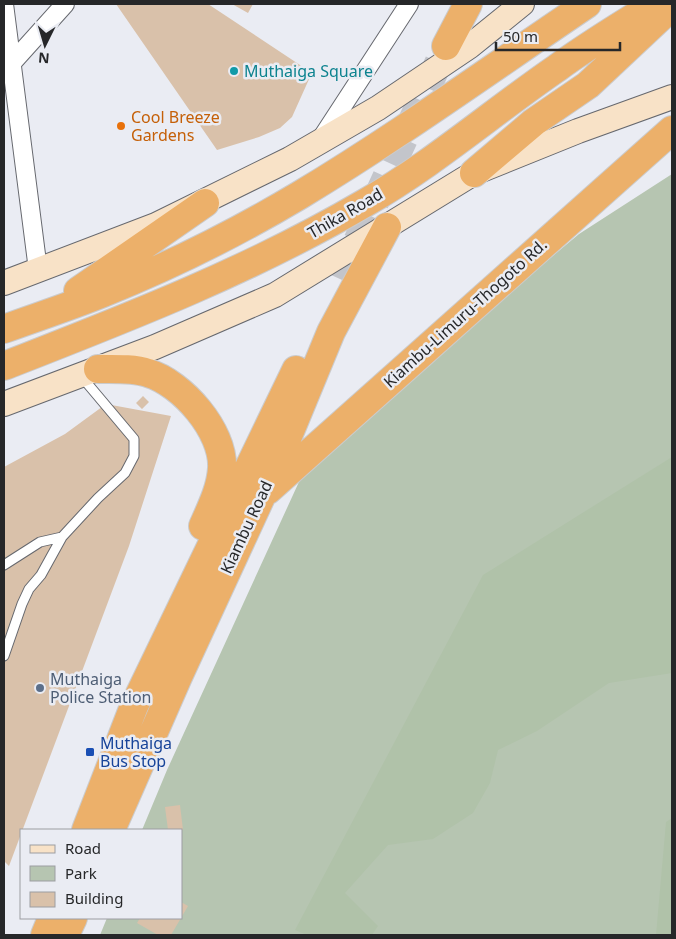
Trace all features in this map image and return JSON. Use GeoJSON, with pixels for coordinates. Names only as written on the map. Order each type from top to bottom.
{"type":"FeatureCollection","features":[{"type":"Feature","properties":{"kind":"highway"},"geometry":{"type":"LineString","coordinates":[[446,46],[468,4]]}},
{"type":"Feature","properties":{"kind":"highway"},"geometry":{"type":"LineString","coordinates":[[4,329],[103,293],[148,273],[225,236],[299,196],[412,124],[587,4]]}},
{"type":"Feature","properties":{"kind":"highway","name":"Thika Road"},"geometry":{"type":"LineString","coordinates":[[4,366],[174,298],[301,239],[367,202],[468,133],[558,67],[655,4]]}},
{"type":"Feature","properties":{"kind":"highway"},"geometry":{"type":"LineString","coordinates":[[474,174],[534,122],[588,85],[672,6]]}},
{"type":"Feature","properties":{"kind":"highway","name":"Kiambu-Limuru-Thogoto Rd."},"geometry":{"type":"LineString","coordinates":[[260,498],[672,130]]}},
{"type":"Feature","properties":{"kind":"highway"},"geometry":{"type":"LineString","coordinates":[[44,314],[205,203]]}},
{"type":"Feature","properties":{"kind":"highway","name":"Kiambu Road"},"geometry":{"type":"LineString","coordinates":[[111,829],[178,677],[260,498],[331,332],[387,227]]}},
{"type":"Feature","properties":{"kind":"highway","name":"Kiambu Road"},"geometry":{"type":"LineString","coordinates":[[86,829],[134,706],[340,279]]}},
{"type":"Feature","properties":{"kind":"highway","name":"Kiambu Road"},"geometry":{"type":"LineString","coordinates":[[90,372],[146,372],[170,383],[182,391],[201,414],[212,430],[221,452],[222,468],[216,496],[190,558],[146,650],[141,664],[134,706]]}},
{"type":"Feature","properties":{"kind":"highway"},"geometry":{"type":"LineString","coordinates":[[45,935],[52,919]]}},
{"type":"Feature","properties":{"kind":"highway"},"geometry":{"type":"LineString","coordinates":[[66,935],[73,919]]}},
{"type":"Feature","properties":{"kind":"main road"},"geometry":{"type":"LineString","coordinates":[[4,283],[156,225],[205,203],[318,143],[378,108],[470,46],[522,4]]}},
{"type":"Feature","properties":{"kind":"main road","name":"Thika Road"},"geometry":{"type":"LineString","coordinates":[[4,404],[90,372],[275,295],[474,174],[578,131],[672,97]]}},
{"type":"Feature","properties":{"kind":"street"},"geometry":{"type":"LineString","coordinates":[[4,4],[38,270]]}},
{"type":"Feature","properties":{"kind":"street"},"geometry":{"type":"LineString","coordinates":[[11,64],[65,4]]}},
{"type":"Feature","properties":{"kind":"street"},"geometry":{"type":"LineString","coordinates":[[318,143],[409,4]]}},
{"type":"Feature","properties":{"kind":"street"},"geometry":{"type":"LineString","coordinates":[[357,85],[378,108]]}},
{"type":"Feature","properties":{"kind":"lane"},"geometry":{"type":"LineString","coordinates":[[4,656],[29,589],[41,575],[62,537],[98,498],[125,473],[136,448],[134,440],[90,372]]}},
{"type":"Feature","properties":{"kind":"lane"},"geometry":{"type":"LineString","coordinates":[[4,565],[40,542],[62,537]]}},
{"type":"Feature","properties":{"kind":"green space"},"geometry":{"type":"Polygon","coordinates":[[[672,174],[672,935],[100,935],[107,919],[182,919],[182,829],[142,829],[167,770],[309,460],[579,234],[672,174]]]}},
{"type":"Feature","properties":{"kind":"green space"},"geometry":{"type":"Polygon","coordinates":[[[672,457],[672,673],[609,683],[537,731],[498,750],[490,783],[473,813],[433,839],[388,845],[345,893],[378,926],[372,935],[307,935],[295,930],[483,575],[672,457]]]}},
{"type":"Feature","properties":{"kind":"green space"},"geometry":{"type":"Polygon","coordinates":[[[672,818],[672,935],[656,935],[666,822],[672,818]]]}},
{"type":"Feature","properties":{"kind":"building","name":"Muthaiga Square"},"geometry":{"type":"Polygon","coordinates":[[[116,4],[208,4],[300,65],[310,77],[292,117],[280,128],[259,137],[217,150],[116,4]]]}},
{"type":"Feature","properties":{"kind":"building"},"geometry":{"type":"Polygon","coordinates":[[[232,4],[253,4],[248,13],[232,4]]]}},
{"type":"Feature","properties":{"kind":"building"},"geometry":{"type":"Polygon","coordinates":[[[143,396],[149,402],[142,409],[136,403],[143,396]]]}},
{"type":"Feature","properties":{"kind":"building","name":"Muthaiga Police Station"},"geometry":{"type":"Polygon","coordinates":[[[106,404],[171,416],[129,546],[23,829],[20,829],[20,837],[9,866],[4,861],[4,467],[65,434],[106,404]]]}},
{"type":"Feature","properties":{"kind":"building"},"geometry":{"type":"Polygon","coordinates":[[[180,805],[183,830],[168,829],[165,807],[180,805]]]}},
{"type":"Feature","properties":{"kind":"building"},"geometry":{"type":"Polygon","coordinates":[[[182,903],[188,906],[182,916],[182,903]]]}},
{"type":"Feature","properties":{"kind":"building"},"geometry":{"type":"Polygon","coordinates":[[[139,919],[180,919],[171,935],[158,935],[137,923],[139,919]]]}},
{"type":"Feature","properties":{"kind":"tunnel"},"geometry":{"type":"LineString","coordinates":[[340,279],[442,55]]}},
{"type":"Feature","properties":{"kind":"place","name":"Muthaiga Square"},"geometry":{"type":"Point","coordinates":[234,71]}},
{"type":"Feature","properties":{"kind":"place","name":"Cool Breeze Gardens"},"geometry":{"type":"Point","coordinates":[121,126]}},
{"type":"Feature","properties":{"kind":"place","name":"Muthaiga Police Station"},"geometry":{"type":"Point","coordinates":[40,688]}},
{"type":"Feature","properties":{"kind":"place","name":"Muthaiga Bus Stop"},"geometry":{"type":"Point","coordinates":[90,752]}}]}
